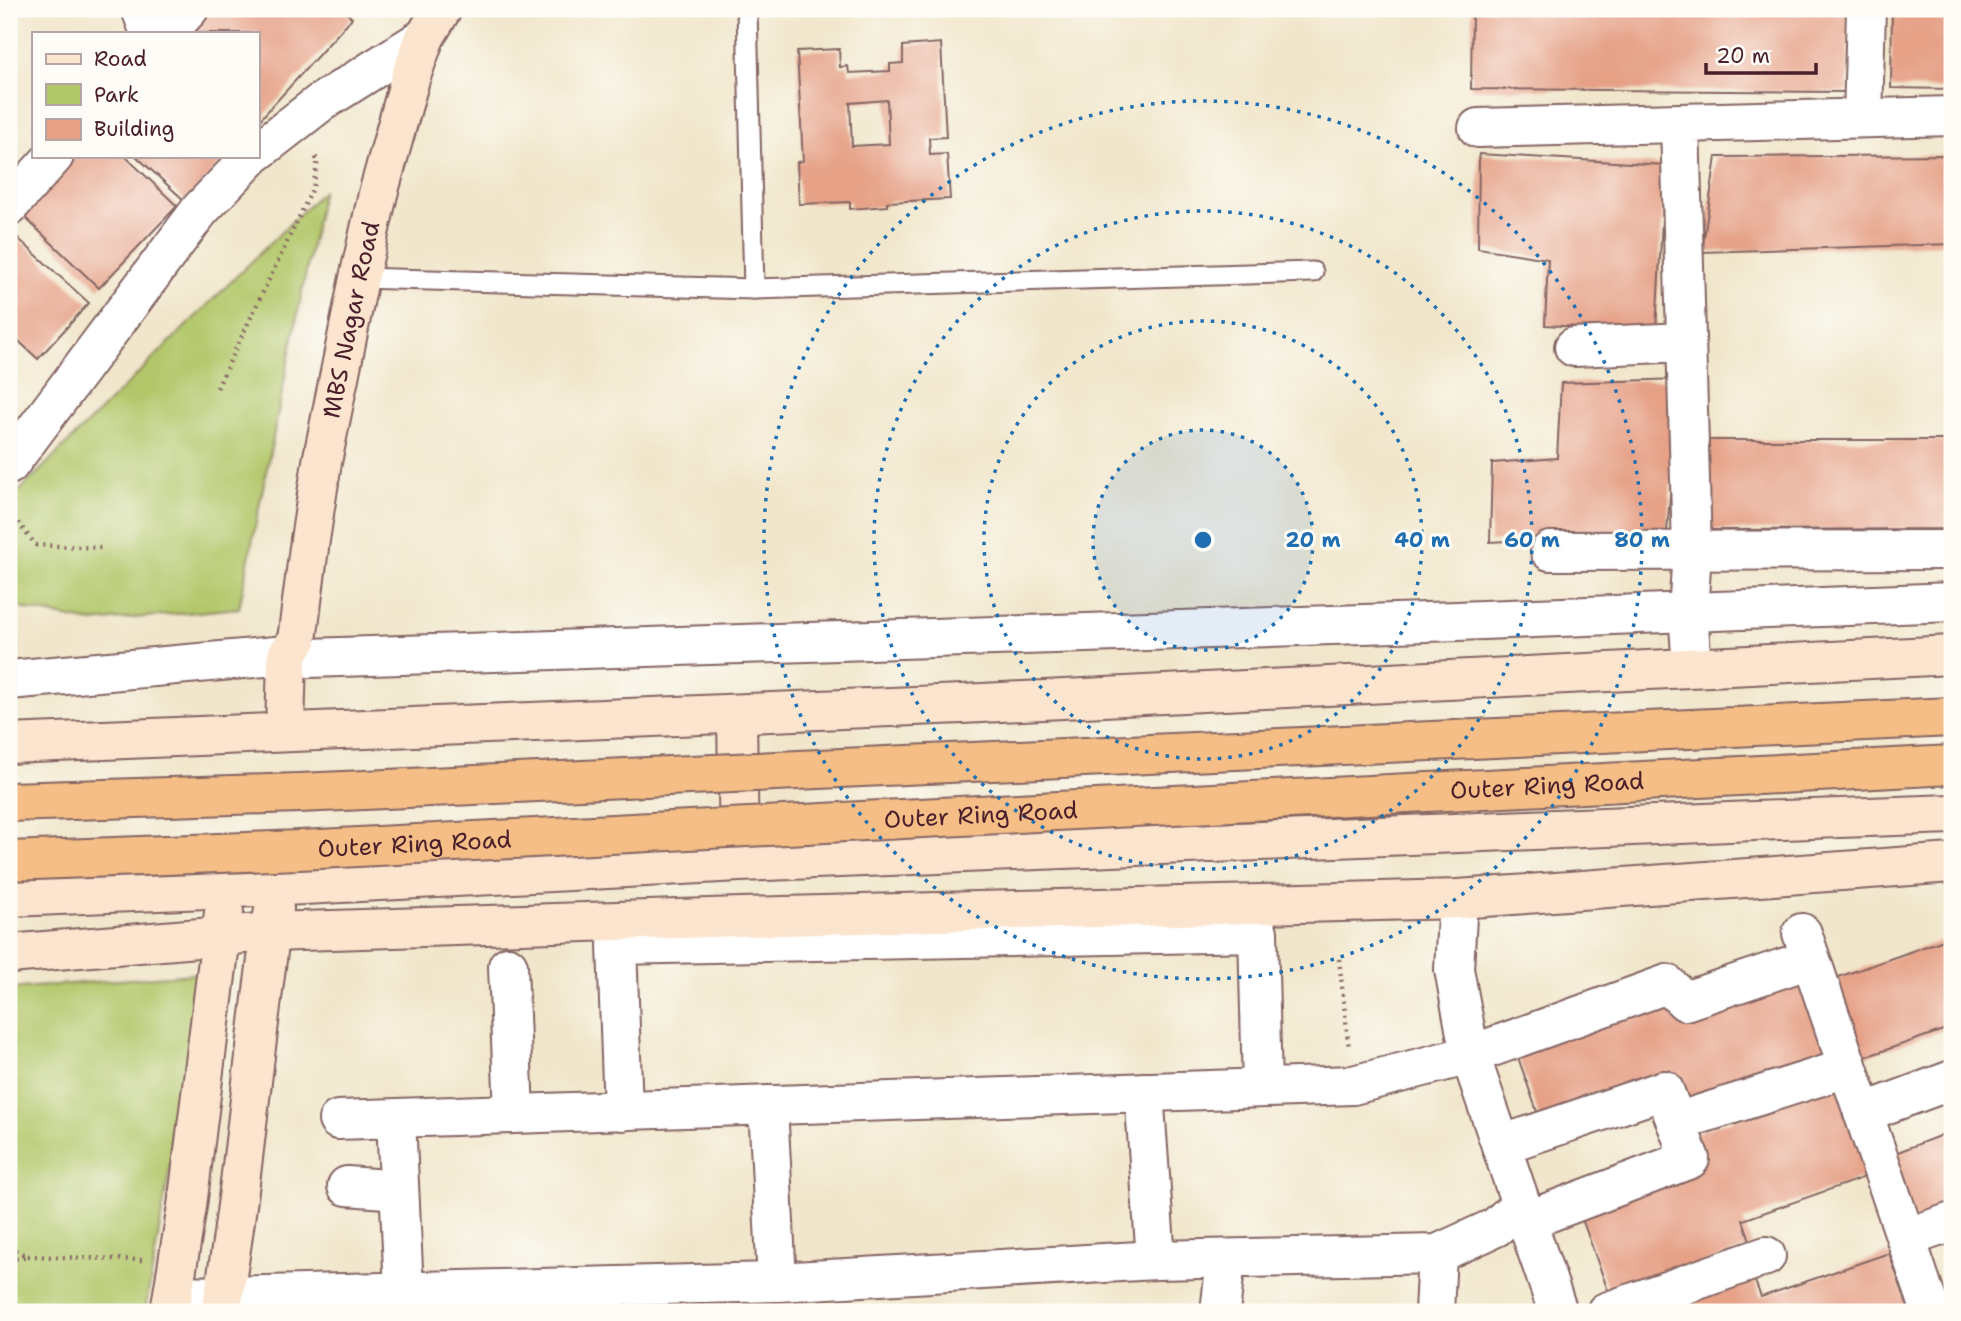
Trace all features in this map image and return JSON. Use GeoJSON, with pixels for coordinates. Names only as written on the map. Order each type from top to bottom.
{"type":"FeatureCollection","features":[{"type":"Feature","properties":{"kind":"main road","name":"Outer Ring Road"},"geometry":{"type":"LineString","coordinates":[[9,802],[299,793],[1952,717]]}},
{"type":"Feature","properties":{"kind":"main road","name":"Outer Ring Road"},"geometry":{"type":"LineString","coordinates":[[9,861],[300,850],[1952,765]]}},
{"type":"Feature","properties":{"kind":"street"},"geometry":{"type":"LineString","coordinates":[[141,9],[150,32]]}},
{"type":"Feature","properties":{"kind":"street"},"geometry":{"type":"LineString","coordinates":[[168,32],[189,9]]}},
{"type":"Feature","properties":{"kind":"street"},"geometry":{"type":"LineString","coordinates":[[1863,118],[1866,9]]}},
{"type":"Feature","properties":{"kind":"street"},"geometry":{"type":"LineString","coordinates":[[259,150],[436,17]]}},
{"type":"Feature","properties":{"kind":"street","name":"MBS Nagar Road"},"geometry":{"type":"LineString","coordinates":[[297,731],[298,651],[322,462],[378,194],[410,79],[436,17]]}},
{"type":"Feature","properties":{"kind":"street"},"geometry":{"type":"LineString","coordinates":[[1478,128],[1952,116]]}},
{"type":"Feature","properties":{"kind":"street"},"geometry":{"type":"LineString","coordinates":[[1680,124],[1692,552],[1688,612],[1692,667]]}},
{"type":"Feature","properties":{"kind":"street"},"geometry":{"type":"LineString","coordinates":[[9,206],[52,158]]}},
{"type":"Feature","properties":{"kind":"street"},"geometry":{"type":"LineString","coordinates":[[9,465],[200,210],[250,158]]}},
{"type":"Feature","properties":{"kind":"street"},"geometry":{"type":"LineString","coordinates":[[1574,347],[1686,342]]}},
{"type":"Feature","properties":{"kind":"street"},"geometry":{"type":"LineString","coordinates":[[1550,551],[1952,550]]}},
{"type":"Feature","properties":{"kind":"street"},"geometry":{"type":"LineString","coordinates":[[9,680],[298,651],[1688,612],[1952,602]]}},
{"type":"Feature","properties":{"kind":"street"},"geometry":{"type":"LineString","coordinates":[[9,744],[737,714],[1952,656]]}},
{"type":"Feature","properties":{"kind":"street"},"geometry":{"type":"LineString","coordinates":[[737,714],[739,862]]}},
{"type":"Feature","properties":{"kind":"street","name":"Outer Ring Road"},"geometry":{"type":"LineString","coordinates":[[9,897],[226,889],[739,862],[1952,814]]}},
{"type":"Feature","properties":{"kind":"street"},"geometry":{"type":"LineString","coordinates":[[9,954],[270,932],[714,917],[1458,899],[1952,863]]}},
{"type":"Feature","properties":{"kind":"street"},"geometry":{"type":"LineString","coordinates":[[222,1304],[248,1124],[264,971],[277,886]]}},
{"type":"Feature","properties":{"kind":"street"},"geometry":{"type":"LineString","coordinates":[[226,889],[174,1290],[222,1304],[404,1291],[777,1282],[1156,1260],[1437,1254],[1524,1212],[1690,1159],[1664,1090],[1501,1144]]}},
{"type":"Feature","properties":{"kind":"street"},"geometry":{"type":"LineString","coordinates":[[1458,899],[1454,969],[1470,1055],[1558,1312]]}},
{"type":"Feature","properties":{"kind":"street"},"geometry":{"type":"LineString","coordinates":[[623,1111],[617,945],[1258,932],[1262,1088]]}},
{"type":"Feature","properties":{"kind":"street"},"geometry":{"type":"LineString","coordinates":[[338,1120],[1353,1085],[1470,1055],[1667,984],[1685,1002],[1806,946],[1931,1312]]}},
{"type":"Feature","properties":{"kind":"street"},"geometry":{"type":"LineString","coordinates":[[509,966],[514,1114]]}},
{"type":"Feature","properties":{"kind":"street"},"geometry":{"type":"LineString","coordinates":[[1676,1122],[1847,1068]]}},
{"type":"Feature","properties":{"kind":"street"},"geometry":{"type":"LineString","coordinates":[[1863,1113],[1952,1080]]}},
{"type":"Feature","properties":{"kind":"street"},"geometry":{"type":"LineString","coordinates":[[1144,1092],[1156,1260]]}},
{"type":"Feature","properties":{"kind":"street"},"geometry":{"type":"LineString","coordinates":[[768,1105],[777,1282]]}},
{"type":"Feature","properties":{"kind":"street"},"geometry":{"type":"LineString","coordinates":[[396,1119],[404,1291]]}},
{"type":"Feature","properties":{"kind":"street"},"geometry":{"type":"LineString","coordinates":[[347,1186],[399,1190]]}},
{"type":"Feature","properties":{"kind":"street"},"geometry":{"type":"LineString","coordinates":[[1906,1238],[1952,1222]]}},
{"type":"Feature","properties":{"kind":"street"},"geometry":{"type":"LineString","coordinates":[[1434,1312],[1437,1254]]}},
{"type":"Feature","properties":{"kind":"street"},"geometry":{"type":"LineString","coordinates":[[1606,1312],[1766,1256]]}},
{"type":"Feature","properties":{"kind":"street"},"geometry":{"type":"LineString","coordinates":[[1220,1312],[1226,1259]]}},
{"type":"Feature","properties":{"kind":"lane"},"geometry":{"type":"LineString","coordinates":[[747,9],[754,289]]}},
{"type":"Feature","properties":{"kind":"lane"},"geometry":{"type":"LineString","coordinates":[[359,278],[754,289],[1313,272]]}},
{"type":"Feature","properties":{"kind":"path"},"geometry":{"type":"LineString","coordinates":[[217,388],[313,188],[318,160],[287,129]]}},
{"type":"Feature","properties":{"kind":"path"},"geometry":{"type":"LineString","coordinates":[[9,512],[36,545],[103,548]]}},
{"type":"Feature","properties":{"kind":"path"},"geometry":{"type":"LineString","coordinates":[[1339,959],[1353,1085]]}},
{"type":"Feature","properties":{"kind":"path"},"geometry":{"type":"LineString","coordinates":[[9,1247],[27,1256],[174,1290]]}},
{"type":"Feature","properties":{"kind":"path"},"geometry":{"type":"LineString","coordinates":[[9,1260],[27,1256]]}},
{"type":"Feature","properties":{"kind":"green space"},"geometry":{"type":"Polygon","coordinates":[[[322,192],[239,608],[92,622],[9,606],[9,501],[322,192]]]}},
{"type":"Feature","properties":{"kind":"green space"},"geometry":{"type":"Polygon","coordinates":[[[204,973],[145,1312],[9,1312],[9,989],[204,973]]]}},
{"type":"Feature","properties":{"kind":"building"},"geometry":{"type":"Polygon","coordinates":[[[207,9],[342,9],[352,18],[259,121],[259,32],[186,32],[207,9]]]}},
{"type":"Feature","properties":{"kind":"building"},"geometry":{"type":"Polygon","coordinates":[[[1472,9],[1848,9],[1848,92],[1471,89],[1472,9]]]}},
{"type":"Feature","properties":{"kind":"building"},"geometry":{"type":"Polygon","coordinates":[[[1892,9],[1952,9],[1952,89],[1891,88],[1892,9]]]}},
{"type":"Feature","properties":{"kind":"building"},"geometry":{"type":"Polygon","coordinates":[[[941,43],[946,137],[929,138],[930,155],[947,154],[950,199],[887,202],[887,206],[850,209],[850,202],[799,204],[797,162],[803,161],[797,51],[839,49],[840,67],[848,66],[849,73],[890,71],[890,64],[903,63],[903,46],[941,43]],[[887,100],[850,103],[852,146],[889,144],[887,100]]]}},
{"type":"Feature","properties":{"kind":"building"},"geometry":{"type":"Polygon","coordinates":[[[1479,154],[1665,165],[1656,331],[1545,325],[1548,259],[1478,248],[1479,154]]]}},
{"type":"Feature","properties":{"kind":"building"},"geometry":{"type":"Polygon","coordinates":[[[1952,155],[1952,244],[1702,252],[1716,157],[1952,155]]]}},
{"type":"Feature","properties":{"kind":"building"},"geometry":{"type":"Polygon","coordinates":[[[67,158],[127,158],[177,206],[99,288],[17,210],[67,158]]]}},
{"type":"Feature","properties":{"kind":"building"},"geometry":{"type":"Polygon","coordinates":[[[138,158],[225,158],[186,202],[138,158]]]}},
{"type":"Feature","properties":{"kind":"building"},"geometry":{"type":"Polygon","coordinates":[[[10,231],[89,303],[38,359],[9,332],[10,231]]]}},
{"type":"Feature","properties":{"kind":"building"},"geometry":{"type":"Polygon","coordinates":[[[1680,379],[1667,532],[1490,542],[1492,463],[1557,458],[1561,383],[1680,379]]]}},
{"type":"Feature","properties":{"kind":"building"},"geometry":{"type":"Polygon","coordinates":[[[1709,440],[1952,440],[1952,529],[1709,530],[1709,440]]]}},
{"type":"Feature","properties":{"kind":"building"},"geometry":{"type":"Polygon","coordinates":[[[1952,937],[1952,1027],[1854,1061],[1827,981],[1952,937]]]}},
{"type":"Feature","properties":{"kind":"building"},"geometry":{"type":"Polygon","coordinates":[[[1801,967],[1833,1057],[1679,1111],[1541,1123],[1513,1043],[1801,967]]]}},
{"type":"Feature","properties":{"kind":"building"},"geometry":{"type":"Polygon","coordinates":[[[1839,1083],[1871,1175],[1743,1220],[1752,1246],[1610,1296],[1577,1205],[1691,1134],[1839,1083]]]}},
{"type":"Feature","properties":{"kind":"building"},"geometry":{"type":"Polygon","coordinates":[[[1952,1131],[1952,1218],[1919,1231],[1890,1155],[1952,1131]]]}},
{"type":"Feature","properties":{"kind":"building"},"geometry":{"type":"Polygon","coordinates":[[[1889,1253],[1910,1312],[1649,1312],[1753,1276],[1761,1297],[1889,1253]]]}}]}
